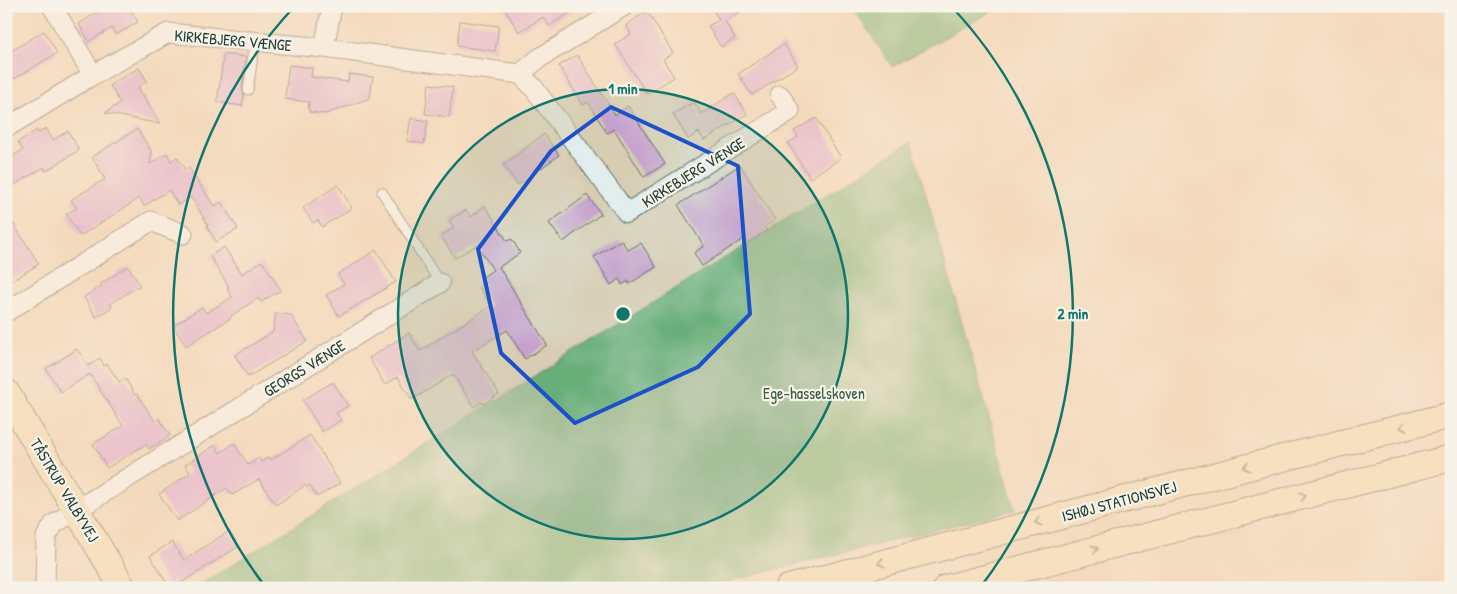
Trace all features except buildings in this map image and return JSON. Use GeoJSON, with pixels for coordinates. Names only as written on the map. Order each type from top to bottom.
{"type":"FeatureCollection","features":[{"type":"Feature","properties":{"kind":"main road","name":"TÅSTRUP VALBYVEJ"},"geometry":{"type":"LineString","coordinates":[[6,392],[123,588]]}},
{"type":"Feature","properties":{"kind":"main road","name":"ISHØJ STATIONSVEJ"},"geometry":{"type":"LineString","coordinates":[[788,588],[1451,415]]}},
{"type":"Feature","properties":{"kind":"main road"},"geometry":{"type":"LineString","coordinates":[[946,588],[1451,458]]}},
{"type":"Feature","properties":{"kind":"street"},"geometry":{"type":"LineString","coordinates":[[52,6],[93,75]]}},
{"type":"Feature","properties":{"kind":"street"},"geometry":{"type":"LineString","coordinates":[[324,48],[332,6]]}},
{"type":"Feature","properties":{"kind":"street"},"geometry":{"type":"LineString","coordinates":[[520,74],[538,59],[624,6]]}},
{"type":"Feature","properties":{"kind":"street","name":"KIRKEBJERG VÆNGE"},"geometry":{"type":"LineString","coordinates":[[6,128],[93,75],[168,33],[324,48],[520,74],[533,87],[627,213],[790,111],[780,95]]}},
{"type":"Feature","properties":{"kind":"street"},"geometry":{"type":"LineString","coordinates":[[6,312],[151,221],[183,234]]}},
{"type":"Feature","properties":{"kind":"street","name":"GEORGS VÆNGE"},"geometry":{"type":"LineString","coordinates":[[45,588],[46,537],[54,524],[440,283]]}},
{"type":"Feature","properties":{"kind":"lane"},"geometry":{"type":"LineString","coordinates":[[248,90],[255,42]]}},
{"type":"Feature","properties":{"kind":"lane","name":"GEORGS VÆNGE"},"geometry":{"type":"LineString","coordinates":[[382,192],[440,283]]}},
{"type":"Feature","properties":{"kind":"highlighted area"},"geometry":{"type":"Polygon","coordinates":[[[611,107],[738,166],[750,314],[698,367],[575,423],[501,353],[478,249],[551,151],[611,107]]]}},
{"type":"Feature","properties":{"kind":"green space"},"geometry":{"type":"Polygon","coordinates":[[[852,6],[1001,6],[892,67],[852,6]]]}},
{"type":"Feature","properties":{"kind":"green space","name":"Ege-hasselskoven"},"geometry":{"type":"Polygon","coordinates":[[[911,142],[1015,510],[702,588],[195,588],[911,142]]]}}]}
